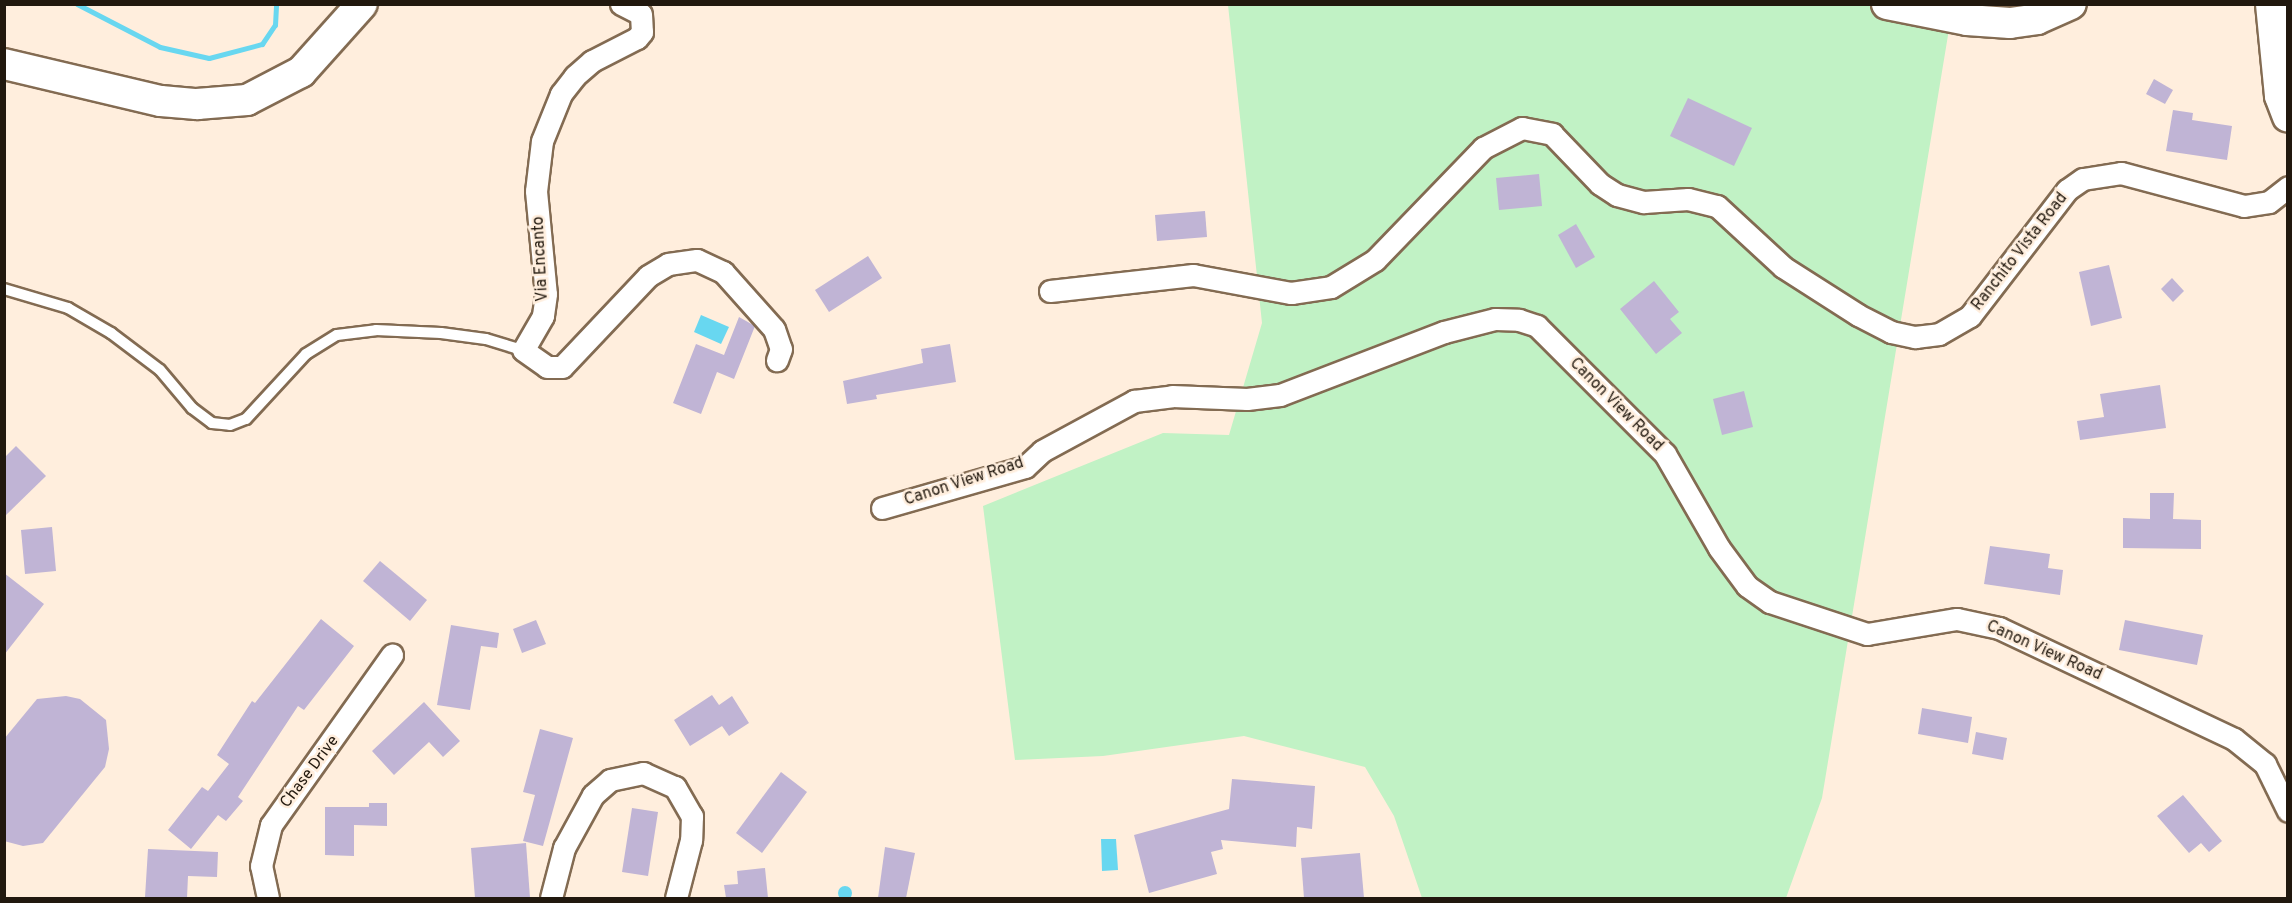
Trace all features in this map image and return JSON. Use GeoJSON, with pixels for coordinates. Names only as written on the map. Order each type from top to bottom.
{"type":"FeatureCollection","features":[{"type":"Feature","properties":{"kind":"main road"},"geometry":{"type":"LineString","coordinates":[[4,64],[161,101],[196,104],[247,100],[301,72],[362,4]]}},
{"type":"Feature","properties":{"kind":"main road"},"geometry":{"type":"LineString","coordinates":[[1887,4],[1998,23],[2037,19],[2071,4]]}},
{"type":"Feature","properties":{"kind":"main road"},"geometry":{"type":"LineString","coordinates":[[2271,4],[2279,90],[2288,117]]}},
{"type":"Feature","properties":{"kind":"street","name":"Via Encanto"},"geometry":{"type":"LineString","coordinates":[[523,350],[543,316],[546,294],[536,191],[542,141],[561,94],[575,76],[592,61],[637,38],[642,32],[641,14],[621,4]]}},
{"type":"Feature","properties":{"kind":"street","name":"Ranchito Vista Road"},"geometry":{"type":"LineString","coordinates":[[1050,291],[1193,275],[1291,293],[1331,287],[1375,260],[1477,153],[1503,134],[1522,128],[1552,134],[1600,184],[1617,195],[1644,202],[1688,198],[1717,206],[1783,267],[1866,319],[1891,332],[1915,337],[1939,334],[1970,316],[2067,190],[2091,175],[2121,173],[2244,206],[2269,202],[2288,187]]}},
{"type":"Feature","properties":{"kind":"street"},"geometry":{"type":"LineString","coordinates":[[523,350],[547,367],[562,367],[648,276],[668,264],[697,260],[723,272],[774,329],[781,349],[777,360]]}},
{"type":"Feature","properties":{"kind":"street","name":"Canon View Road"},"geometry":{"type":"LineString","coordinates":[[882,508],[1025,467],[1042,451],[1134,401],[1172,396],[1247,399],[1280,395],[1444,332],[1495,319],[1519,320],[1537,326],[1665,454],[1726,557],[1747,586],[1770,602],[1867,634],[1957,619],[1999,628],[2234,739],[2265,764],[2288,811]]}},
{"type":"Feature","properties":{"kind":"street","name":"Chase Drive"},"geometry":{"type":"LineString","coordinates":[[268,898],[261,866],[271,825],[369,693],[392,655]]}},
{"type":"Feature","properties":{"kind":"street"},"geometry":{"type":"LineString","coordinates":[[551,898],[564,848],[582,812],[601,786],[632,773],[665,780],[688,806],[691,840],[676,898]]}},
{"type":"Feature","properties":{"kind":"lane"},"geometry":{"type":"LineString","coordinates":[[4,289],[68,308],[111,333],[160,370],[192,408],[212,423],[230,425],[246,420],[306,354],[337,335],[376,330],[441,333],[486,339],[523,350]]}},
{"type":"Feature","properties":{"kind":"green space"},"geometry":{"type":"Polygon","coordinates":[[[1228,5],[1953,5],[1822,798],[1786,898],[1422,898],[1394,816],[1365,767],[1244,736],[1103,756],[1015,760],[983,506],[1163,433],[1229,435],[1262,323],[1228,5]]]}},
{"type":"Feature","properties":{"kind":"water"},"geometry":{"type":"Polygon","coordinates":[[[701,315],[729,327],[721,344],[694,332],[701,315]]]}},
{"type":"Feature","properties":{"kind":"water"},"geometry":{"type":"Polygon","coordinates":[[[1101,839],[1116,839],[1118,870],[1102,871],[1101,839]]]}},
{"type":"Feature","properties":{"kind":"water"},"geometry":{"type":"Polygon","coordinates":[[[842,886],[848,886],[852,893],[848,900],[842,900],[838,896],[838,890],[842,886]]]}},
{"type":"Feature","properties":{"kind":"building"},"geometry":{"type":"Polygon","coordinates":[[[2154,79],[2173,90],[2165,104],[2146,94],[2154,79]]]}},
{"type":"Feature","properties":{"kind":"building"},"geometry":{"type":"Polygon","coordinates":[[[1688,98],[1752,128],[1734,166],[1670,136],[1688,98]]]}},
{"type":"Feature","properties":{"kind":"building"},"geometry":{"type":"Polygon","coordinates":[[[2173,110],[2193,113],[2192,120],[2232,126],[2227,160],[2166,151],[2173,110]]]}},
{"type":"Feature","properties":{"kind":"building"},"geometry":{"type":"Polygon","coordinates":[[[1539,174],[1542,206],[1499,210],[1496,178],[1539,174]]]}},
{"type":"Feature","properties":{"kind":"building"},"geometry":{"type":"Polygon","coordinates":[[[1205,211],[1207,237],[1157,241],[1155,215],[1205,211]]]}},
{"type":"Feature","properties":{"kind":"building"},"geometry":{"type":"Polygon","coordinates":[[[1576,224],[1595,257],[1576,268],[1558,235],[1576,224]]]}},
{"type":"Feature","properties":{"kind":"building"},"geometry":{"type":"Polygon","coordinates":[[[868,256],[882,278],[829,312],[815,290],[868,256]]]}},
{"type":"Feature","properties":{"kind":"building"},"geometry":{"type":"Polygon","coordinates":[[[2109,265],[2122,318],[2091,326],[2079,272],[2109,265]]]}},
{"type":"Feature","properties":{"kind":"building"},"geometry":{"type":"Polygon","coordinates":[[[2172,278],[2184,291],[2173,302],[2161,289],[2172,278]]]}},
{"type":"Feature","properties":{"kind":"building"},"geometry":{"type":"Polygon","coordinates":[[[1654,281],[1679,312],[1670,319],[1682,333],[1656,354],[1620,309],[1654,281]]]}},
{"type":"Feature","properties":{"kind":"building"},"geometry":{"type":"Polygon","coordinates":[[[739,317],[755,326],[734,379],[717,372],[701,414],[673,403],[696,344],[724,355],[739,317]]]}},
{"type":"Feature","properties":{"kind":"building"},"geometry":{"type":"Polygon","coordinates":[[[950,344],[956,382],[876,395],[877,399],[847,404],[843,381],[923,363],[921,349],[950,344]]]}},
{"type":"Feature","properties":{"kind":"building"},"geometry":{"type":"Polygon","coordinates":[[[2160,385],[2166,428],[2080,440],[2077,421],[2104,417],[2100,394],[2160,385]]]}},
{"type":"Feature","properties":{"kind":"building"},"geometry":{"type":"Polygon","coordinates":[[[1744,391],[1753,427],[1722,435],[1713,399],[1744,391]]]}},
{"type":"Feature","properties":{"kind":"building"},"geometry":{"type":"Polygon","coordinates":[[[16,446],[46,476],[4,517],[4,458],[16,446]]]}},
{"type":"Feature","properties":{"kind":"building"},"geometry":{"type":"Polygon","coordinates":[[[2150,493],[2174,493],[2173,519],[2201,520],[2201,549],[2123,548],[2123,518],[2150,519],[2150,493]]]}},
{"type":"Feature","properties":{"kind":"building"},"geometry":{"type":"Polygon","coordinates":[[[52,527],[56,571],[25,574],[21,530],[52,527]]]}},
{"type":"Feature","properties":{"kind":"building"},"geometry":{"type":"Polygon","coordinates":[[[1990,546],[2050,554],[2048,568],[2063,570],[2060,595],[1984,584],[1990,546]]]}},
{"type":"Feature","properties":{"kind":"building"},"geometry":{"type":"Polygon","coordinates":[[[380,561],[427,600],[410,621],[363,581],[380,561]]]}},
{"type":"Feature","properties":{"kind":"building"},"geometry":{"type":"Polygon","coordinates":[[[4,573],[44,604],[4,655],[4,573]]]}},
{"type":"Feature","properties":{"kind":"building"},"geometry":{"type":"Polygon","coordinates":[[[321,619],[354,646],[304,710],[298,706],[238,797],[243,801],[226,821],[218,815],[191,849],[168,830],[202,787],[208,791],[229,764],[217,755],[252,701],[255,703],[321,619]]]}},
{"type":"Feature","properties":{"kind":"building"},"geometry":{"type":"Polygon","coordinates":[[[536,620],[546,644],[522,653],[513,629],[536,620]]]}},
{"type":"Feature","properties":{"kind":"building"},"geometry":{"type":"Polygon","coordinates":[[[2125,620],[2203,635],[2197,665],[2119,650],[2125,620]]]}},
{"type":"Feature","properties":{"kind":"building"},"geometry":{"type":"Polygon","coordinates":[[[451,625],[499,633],[497,648],[481,646],[470,710],[437,705],[451,625]]]}},
{"type":"Feature","properties":{"kind":"building"},"geometry":{"type":"Polygon","coordinates":[[[712,695],[719,705],[732,696],[749,723],[729,736],[722,726],[690,746],[674,720],[712,695]]]}},
{"type":"Feature","properties":{"kind":"building"},"geometry":{"type":"Polygon","coordinates":[[[66,696],[80,699],[106,720],[109,749],[105,767],[43,843],[23,846],[4,841],[4,739],[37,699],[66,696]]]}},
{"type":"Feature","properties":{"kind":"building"},"geometry":{"type":"Polygon","coordinates":[[[424,702],[460,741],[443,757],[429,742],[394,775],[372,751],[424,702]]]}},
{"type":"Feature","properties":{"kind":"building"},"geometry":{"type":"Polygon","coordinates":[[[1922,708],[1972,717],[1968,743],[1918,734],[1922,708]]]}},
{"type":"Feature","properties":{"kind":"building"},"geometry":{"type":"Polygon","coordinates":[[[540,729],[573,738],[543,846],[523,841],[535,795],[523,792],[540,729]]]}},
{"type":"Feature","properties":{"kind":"building"},"geometry":{"type":"Polygon","coordinates":[[[1976,732],[2007,738],[2003,760],[1972,754],[1976,732]]]}},
{"type":"Feature","properties":{"kind":"building"},"geometry":{"type":"Polygon","coordinates":[[[781,772],[807,792],[762,853],[736,833],[781,772]]]}},
{"type":"Feature","properties":{"kind":"building"},"geometry":{"type":"Polygon","coordinates":[[[1232,779],[1315,786],[1312,829],[1297,827],[1296,847],[1221,840],[1223,849],[1211,852],[1217,874],[1149,893],[1134,835],[1229,809],[1232,779]]]}},
{"type":"Feature","properties":{"kind":"building"},"geometry":{"type":"Polygon","coordinates":[[[2183,795],[2222,841],[2209,852],[2201,843],[2189,853],[2157,816],[2183,795]]]}},
{"type":"Feature","properties":{"kind":"building"},"geometry":{"type":"Polygon","coordinates":[[[369,803],[387,803],[387,826],[354,825],[354,856],[325,855],[325,807],[369,807],[369,803]]]}},
{"type":"Feature","properties":{"kind":"building"},"geometry":{"type":"Polygon","coordinates":[[[632,808],[658,812],[648,876],[622,872],[632,808]]]}},
{"type":"Feature","properties":{"kind":"building"},"geometry":{"type":"Polygon","coordinates":[[[526,843],[530,898],[475,898],[471,848],[526,843]]]}},
{"type":"Feature","properties":{"kind":"building"},"geometry":{"type":"Polygon","coordinates":[[[885,847],[915,853],[906,898],[878,898],[885,847]]]}},
{"type":"Feature","properties":{"kind":"building"},"geometry":{"type":"Polygon","coordinates":[[[148,849],[218,852],[217,877],[188,876],[187,898],[145,897],[148,849]]]}},
{"type":"Feature","properties":{"kind":"building"},"geometry":{"type":"Polygon","coordinates":[[[1360,853],[1364,898],[1304,898],[1301,858],[1360,853]]]}},
{"type":"Feature","properties":{"kind":"building"},"geometry":{"type":"Polygon","coordinates":[[[765,868],[768,898],[726,898],[724,885],[738,884],[737,871],[765,868]]]}},
{"type":"Feature","properties":{"kind":"waterway"},"geometry":{"type":"LineString","coordinates":[[77,4],[160,47],[209,58],[262,44],[275,25],[276,4]]}}]}
